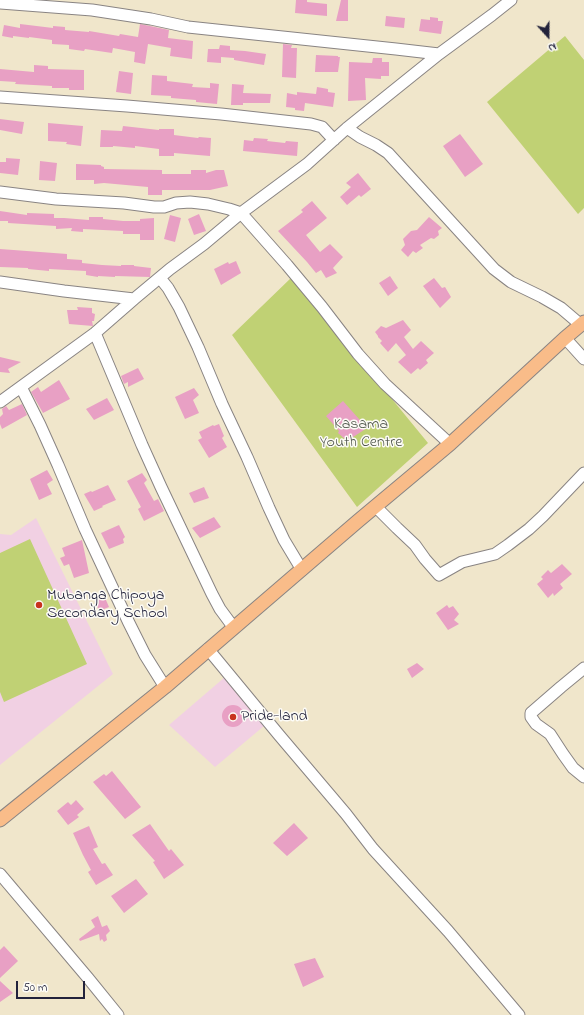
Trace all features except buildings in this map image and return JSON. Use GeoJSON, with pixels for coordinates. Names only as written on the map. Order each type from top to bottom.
{"type":"FeatureCollection","features":[{"type":"Feature","properties":{"kind":"main road"},"geometry":{"type":"LineString","coordinates":[[0,820],[165,687],[450,444],[583,323]]}},
{"type":"Feature","properties":{"kind":"street"},"geometry":{"type":"LineString","coordinates":[[0,402],[95,333],[160,278],[307,164],[347,128],[439,54],[510,0]]}},
{"type":"Feature","properties":{"kind":"street"},"geometry":{"type":"LineString","coordinates":[[0,3],[92,10],[151,19],[188,28],[439,54]]}},
{"type":"Feature","properties":{"kind":"street"},"geometry":{"type":"LineString","coordinates":[[0,97],[197,112],[311,124],[322,127],[334,140]]}},
{"type":"Feature","properties":{"kind":"street"},"geometry":{"type":"LineString","coordinates":[[347,128],[388,153],[494,269],[511,282],[542,297],[583,323]]}},
{"type":"Feature","properties":{"kind":"street"},"geometry":{"type":"LineString","coordinates":[[0,192],[56,199],[124,203],[154,207],[164,207],[176,203],[190,202],[208,204],[229,209],[241,214],[292,271],[358,354],[385,384],[450,444]]}},
{"type":"Feature","properties":{"kind":"street"},"geometry":{"type":"LineString","coordinates":[[160,278],[168,288],[179,307],[269,508],[284,540],[302,570]]}},
{"type":"Feature","properties":{"kind":"street"},"geometry":{"type":"LineString","coordinates":[[0,282],[134,299]]}},
{"type":"Feature","properties":{"kind":"street"},"geometry":{"type":"LineString","coordinates":[[95,333],[142,445],[212,594],[220,609],[234,628]]}},
{"type":"Feature","properties":{"kind":"street"},"geometry":{"type":"LineString","coordinates":[[565,338],[584,359]]}},
{"type":"Feature","properties":{"kind":"street"},"geometry":{"type":"LineString","coordinates":[[21,387],[58,464],[85,529],[118,600],[145,655],[165,687]]}},
{"type":"Feature","properties":{"kind":"street"},"geometry":{"type":"LineString","coordinates":[[376,507],[415,545],[425,559],[440,575],[462,562],[495,554],[508,545],[543,516],[584,473]]}},
{"type":"Feature","properties":{"kind":"street"},"geometry":{"type":"LineString","coordinates":[[208,650],[346,814],[373,849],[448,931],[519,1015]]}},
{"type":"Feature","properties":{"kind":"street"},"geometry":{"type":"LineString","coordinates":[[584,668],[531,713],[531,717],[536,724],[550,734],[573,768],[584,777]]}},
{"type":"Feature","properties":{"kind":"street"},"geometry":{"type":"LineString","coordinates":[[0,874],[118,1015]]}},
{"type":"Feature","properties":{"kind":"shaded area","name":"Mubanga Chipoya Secondary School"},"geometry":{"type":"Polygon","coordinates":[[[36,518],[113,674],[0,765],[0,534],[11,535],[36,518]]]}},
{"type":"Feature","properties":{"kind":"shaded area"},"geometry":{"type":"Polygon","coordinates":[[[225,677],[264,726],[215,767],[169,725],[225,677]]]}},
{"type":"Feature","properties":{"kind":"green space"},"geometry":{"type":"Polygon","coordinates":[[[565,36],[584,60],[584,208],[578,214],[487,102],[565,36]]]}},
{"type":"Feature","properties":{"kind":"green space","name":"Kasama Youth Centre"},"geometry":{"type":"Polygon","coordinates":[[[292,277],[428,443],[357,507],[232,335],[292,277]]]}},
{"type":"Feature","properties":{"kind":"green space"},"geometry":{"type":"Polygon","coordinates":[[[30,539],[87,664],[4,702],[0,692],[0,553],[30,539]]]}},
{"type":"Feature","properties":{"kind":"place","name":"Mubanga Chipoya Secondary School"},"geometry":{"type":"Point","coordinates":[39,605]}},
{"type":"Feature","properties":{"kind":"place","name":"Pride-land"},"geometry":{"type":"Point","coordinates":[233,717]}}]}
